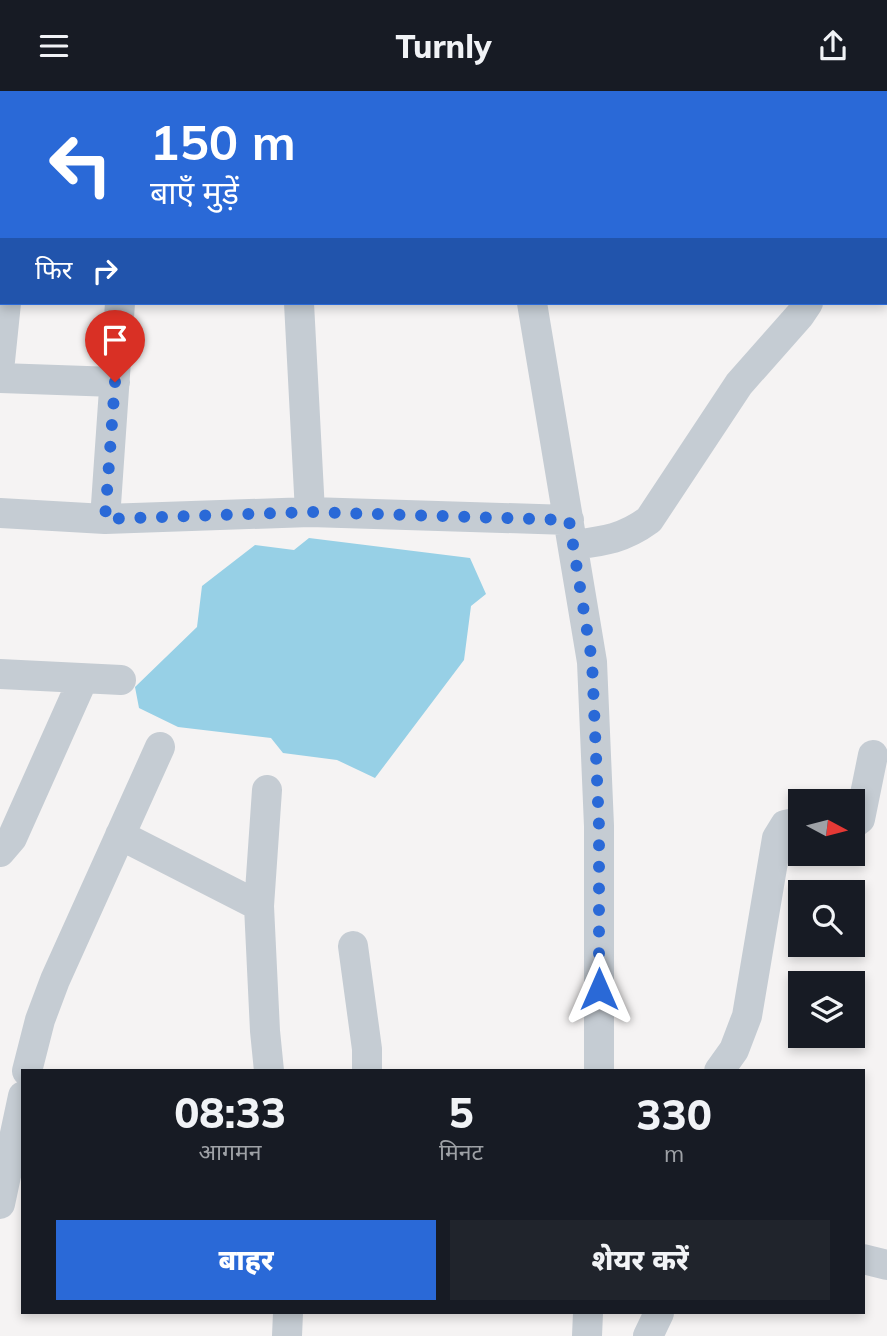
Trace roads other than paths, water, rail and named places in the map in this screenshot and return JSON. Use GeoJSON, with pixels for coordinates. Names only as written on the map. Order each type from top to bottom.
{"type":"FeatureCollection","features":[{"type":"Feature","properties":{"kind":"street"},"geometry":{"type":"LineString","coordinates":[[0,361],[6,305]]}},
{"type":"Feature","properties":{"kind":"street"},"geometry":{"type":"LineString","coordinates":[[105,519],[120,305]]}},
{"type":"Feature","properties":{"kind":"street"},"geometry":{"type":"LineString","coordinates":[[297,305],[310,512]]}},
{"type":"Feature","properties":{"kind":"street"},"geometry":{"type":"LineString","coordinates":[[533,305],[592,661],[599,826],[599,1069]]}},
{"type":"Feature","properties":{"kind":"street"},"geometry":{"type":"LineString","coordinates":[[0,513],[105,519],[310,512],[571,533],[615,540],[635,531],[649,520],[694,456],[739,384],[807,305]]}},
{"type":"Feature","properties":{"kind":"street"},"geometry":{"type":"LineString","coordinates":[[0,378],[115,382]]}},
{"type":"Feature","properties":{"kind":"street"},"geometry":{"type":"LineString","coordinates":[[0,674],[121,680]]}},
{"type":"Feature","properties":{"kind":"street"},"geometry":{"type":"LineString","coordinates":[[0,852],[12,838],[83,679]]}},
{"type":"Feature","properties":{"kind":"street"},"geometry":{"type":"LineString","coordinates":[[28,1069],[40,1020],[55,980],[160,747]]}},
{"type":"Feature","properties":{"kind":"street"},"geometry":{"type":"LineString","coordinates":[[865,794],[873,755]]}},
{"type":"Feature","properties":{"kind":"street"},"geometry":{"type":"LineString","coordinates":[[267,790],[259,907],[265,1031],[270,1069]]}},
{"type":"Feature","properties":{"kind":"street"},"geometry":{"type":"LineString","coordinates":[[720,1069],[734,1050],[747,1016],[777,838],[788,824]]}},
{"type":"Feature","properties":{"kind":"street"},"geometry":{"type":"LineString","coordinates":[[120,835],[259,907]]}},
{"type":"Feature","properties":{"kind":"street"},"geometry":{"type":"LineString","coordinates":[[354,946],[367,1049],[367,1069]]}},
{"type":"Feature","properties":{"kind":"street"},"geometry":{"type":"LineString","coordinates":[[0,1204],[15,1172],[15,1099]]}},
{"type":"Feature","properties":{"kind":"street"},"geometry":{"type":"LineString","coordinates":[[865,1260],[887,1265]]}},
{"type":"Feature","properties":{"kind":"street"},"geometry":{"type":"LineString","coordinates":[[288,1314],[288,1336]]}},
{"type":"Feature","properties":{"kind":"street"},"geometry":{"type":"LineString","coordinates":[[587,1336],[588,1314]]}},
{"type":"Feature","properties":{"kind":"street"},"geometry":{"type":"LineString","coordinates":[[648,1336],[659,1314]]}},
{"type":"Feature","properties":{"kind":"water"},"geometry":{"type":"Polygon","coordinates":[[[309,538],[470,558],[486,594],[471,606],[464,660],[375,778],[337,760],[283,753],[271,738],[178,727],[139,708],[135,687],[197,627],[202,586],[255,545],[294,550],[309,538]]]}}]}
